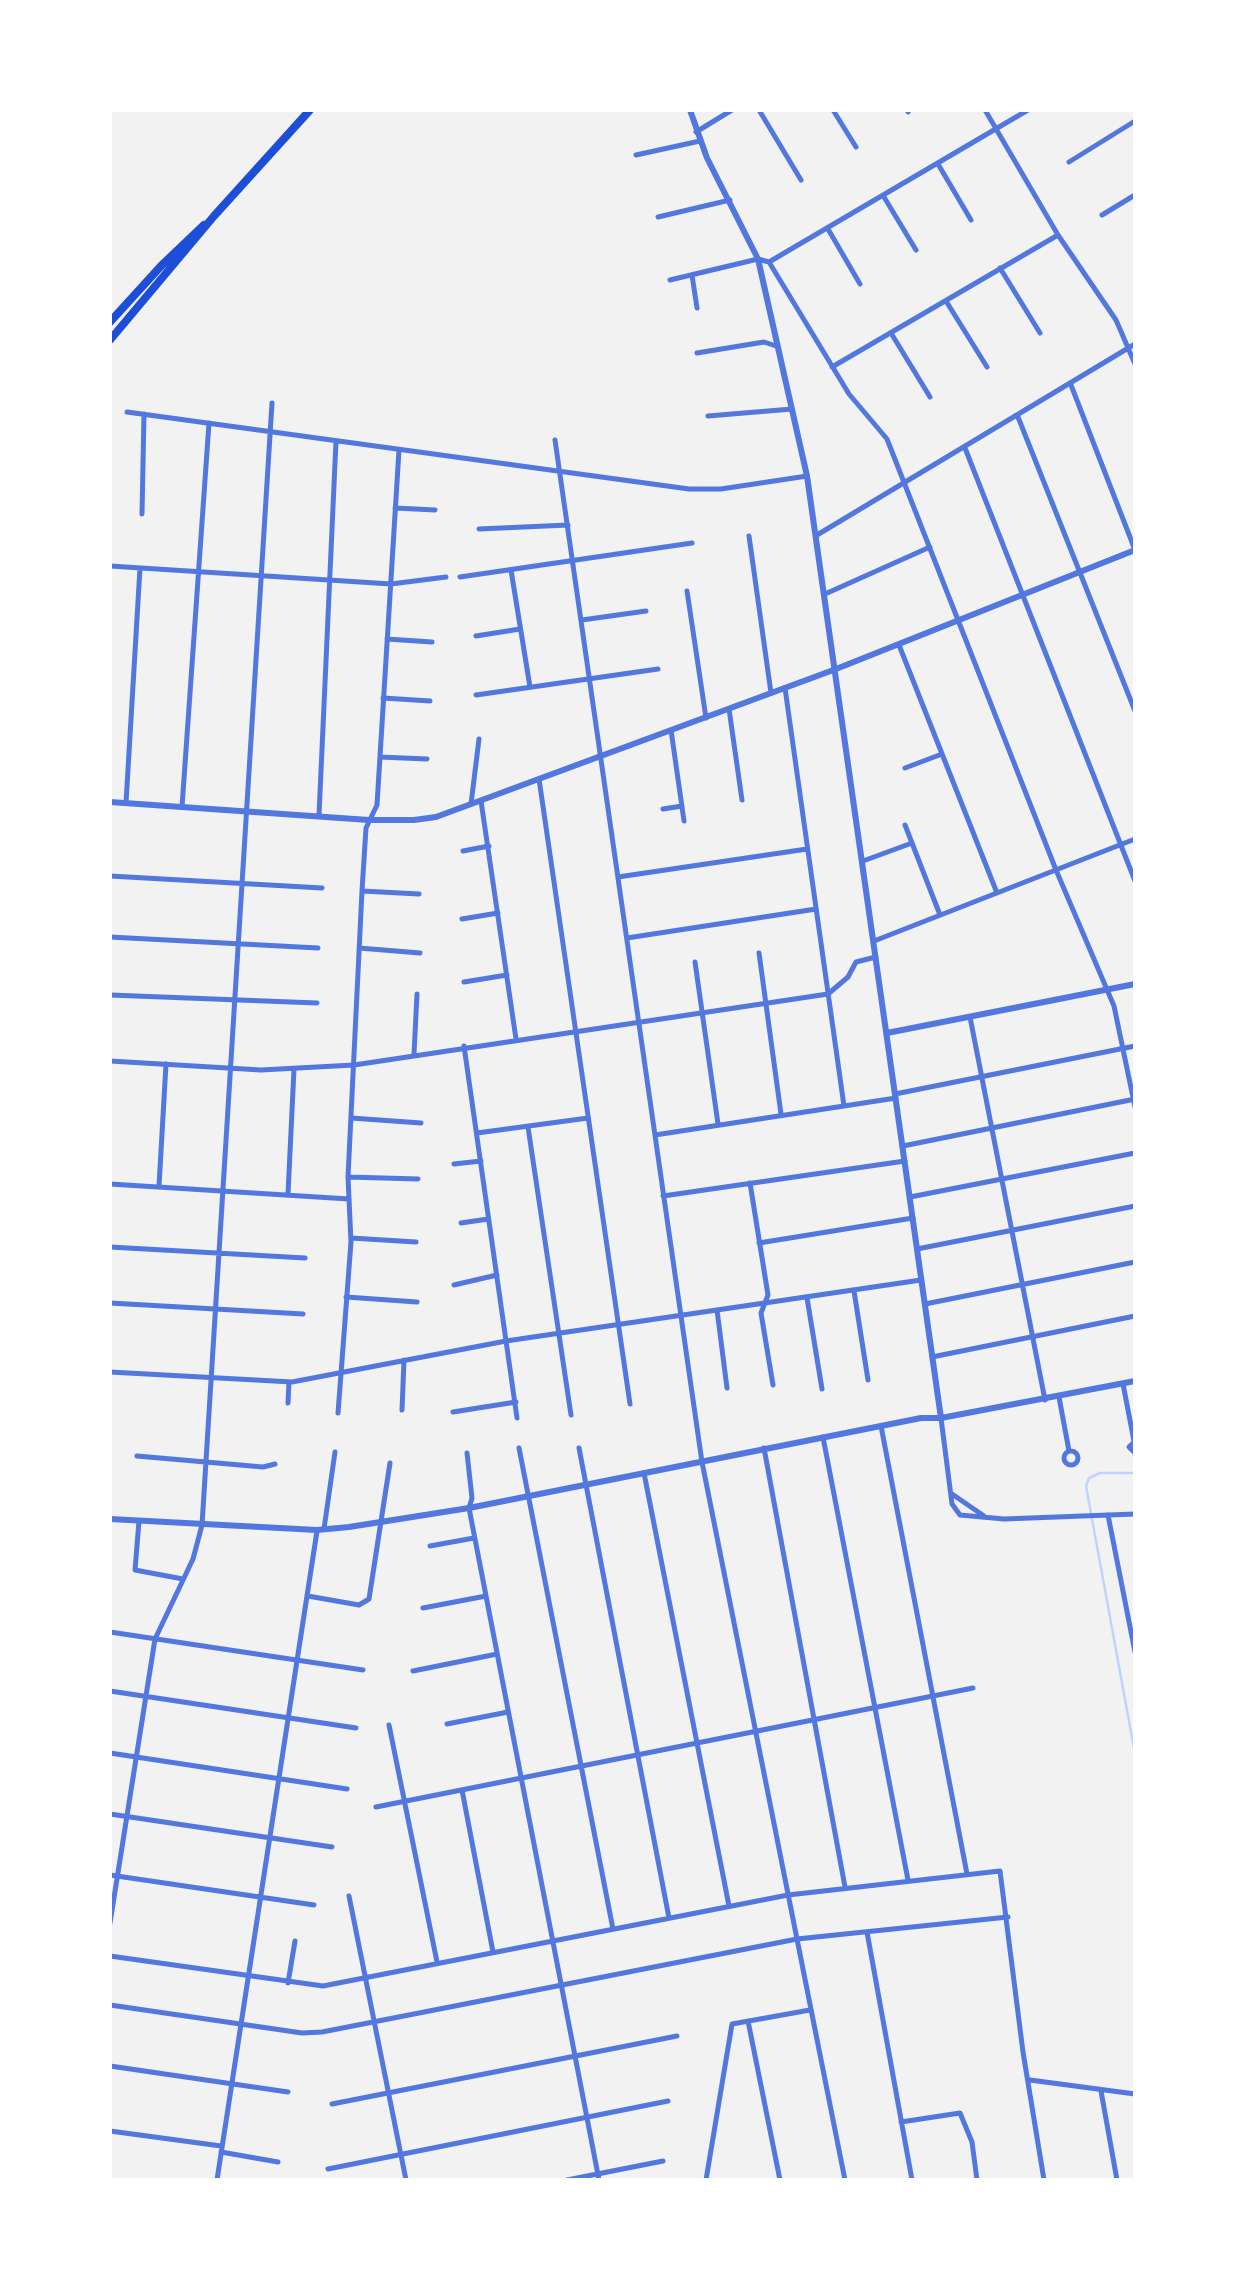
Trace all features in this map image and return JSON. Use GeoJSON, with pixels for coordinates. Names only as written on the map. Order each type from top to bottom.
{"type":"FeatureCollection","features":[{"type":"Feature","properties":{"kind":"main road"},"geometry":{"type":"LineString","coordinates":[[110,340],[310,110]]}},
{"type":"Feature","properties":{"kind":"main road"},"geometry":{"type":"LineString","coordinates":[[110,322],[214,216]]}},
{"type":"Feature","properties":{"kind":"street"},"geometry":{"type":"LineString","coordinates":[[690,110],[700,141],[758,259],[808,476],[952,1504],[960,1516],[987,1518],[1135,1514]]}},
{"type":"Feature","properties":{"kind":"street"},"geometry":{"type":"LineString","coordinates":[[696,132],[732,110]]}},
{"type":"Feature","properties":{"kind":"street"},"geometry":{"type":"LineString","coordinates":[[758,110],[800,180]]}},
{"type":"Feature","properties":{"kind":"street"},"geometry":{"type":"LineString","coordinates":[[833,110],[856,147]]}},
{"type":"Feature","properties":{"kind":"street"},"geometry":{"type":"LineString","coordinates":[[985,110],[1058,235],[1132,346],[1135,364]]}},
{"type":"Feature","properties":{"kind":"street"},"geometry":{"type":"LineString","coordinates":[[768,262],[1028,110]]}},
{"type":"Feature","properties":{"kind":"street"},"geometry":{"type":"LineString","coordinates":[[1069,162],[1135,121]]}},
{"type":"Feature","properties":{"kind":"street"},"geometry":{"type":"LineString","coordinates":[[636,156],[700,141]]}},
{"type":"Feature","properties":{"kind":"street"},"geometry":{"type":"LineString","coordinates":[[938,164],[971,220]]}},
{"type":"Feature","properties":{"kind":"street"},"geometry":{"type":"LineString","coordinates":[[883,196],[916,250]]}},
{"type":"Feature","properties":{"kind":"street"},"geometry":{"type":"LineString","coordinates":[[1102,215],[1135,196]]}},
{"type":"Feature","properties":{"kind":"street"},"geometry":{"type":"LineString","coordinates":[[658,217],[730,200]]}},
{"type":"Feature","properties":{"kind":"street"},"geometry":{"type":"LineString","coordinates":[[828,229],[860,284]]}},
{"type":"Feature","properties":{"kind":"street"},"geometry":{"type":"LineString","coordinates":[[832,366],[1058,235]]}},
{"type":"Feature","properties":{"kind":"street"},"geometry":{"type":"LineString","coordinates":[[670,280],[758,259],[768,262],[855,402],[883,432],[1104,990],[1114,1006],[1134,1102],[903,1146]]}},
{"type":"Feature","properties":{"kind":"street"},"geometry":{"type":"LineString","coordinates":[[1000,268],[1040,333]]}},
{"type":"Feature","properties":{"kind":"street"},"geometry":{"type":"LineString","coordinates":[[692,275],[697,308]]}},
{"type":"Feature","properties":{"kind":"street"},"geometry":{"type":"LineString","coordinates":[[946,300],[987,367]]}},
{"type":"Feature","properties":{"kind":"street"},"geometry":{"type":"LineString","coordinates":[[891,333],[930,397]]}},
{"type":"Feature","properties":{"kind":"street"},"geometry":{"type":"LineString","coordinates":[[697,353],[764,342],[779,347]]}},
{"type":"Feature","properties":{"kind":"street"},"geometry":{"type":"LineString","coordinates":[[817,535],[1132,346]]}},
{"type":"Feature","properties":{"kind":"street"},"geometry":{"type":"LineString","coordinates":[[110,802],[369,820],[414,820],[446,813],[836,670],[1135,550],[1070,385]]}},
{"type":"Feature","properties":{"kind":"street"},"geometry":{"type":"LineString","coordinates":[[110,1923],[114,1876],[155,1639],[193,1559],[202,1525],[272,404]]}},
{"type":"Feature","properties":{"kind":"street"},"geometry":{"type":"LineString","coordinates":[[708,416],[792,409]]}},
{"type":"Feature","properties":{"kind":"street"},"geometry":{"type":"LineString","coordinates":[[126,412],[708,490],[808,476]]}},
{"type":"Feature","properties":{"kind":"street"},"geometry":{"type":"LineString","coordinates":[[142,514],[144,414]]}},
{"type":"Feature","properties":{"kind":"street"},"geometry":{"type":"LineString","coordinates":[[1017,416],[1135,711]]}},
{"type":"Feature","properties":{"kind":"street"},"geometry":{"type":"LineString","coordinates":[[182,807],[209,424]]}},
{"type":"Feature","properties":{"kind":"street"},"geometry":{"type":"LineString","coordinates":[[555,440],[702,1462],[845,2180]]}},
{"type":"Feature","properties":{"kind":"street"},"geometry":{"type":"LineString","coordinates":[[318,815],[336,441]]}},
{"type":"Feature","properties":{"kind":"street"},"geometry":{"type":"LineString","coordinates":[[966,448],[1135,881]]}},
{"type":"Feature","properties":{"kind":"street"},"geometry":{"type":"LineString","coordinates":[[338,1413],[351,1238],[348,1177],[362,890],[369,820],[377,805],[399,450]]}},
{"type":"Feature","properties":{"kind":"street"},"geometry":{"type":"LineString","coordinates":[[395,508],[435,510]]}},
{"type":"Feature","properties":{"kind":"street"},"geometry":{"type":"LineString","coordinates":[[478,529],[568,525]]}},
{"type":"Feature","properties":{"kind":"street"},"geometry":{"type":"LineString","coordinates":[[749,536],[772,693]]}},
{"type":"Feature","properties":{"kind":"street"},"geometry":{"type":"LineString","coordinates":[[460,577],[692,543]]}},
{"type":"Feature","properties":{"kind":"street"},"geometry":{"type":"LineString","coordinates":[[825,594],[930,547]]}},
{"type":"Feature","properties":{"kind":"street"},"geometry":{"type":"LineString","coordinates":[[110,566],[390,584],[446,578]]}},
{"type":"Feature","properties":{"kind":"street"},"geometry":{"type":"LineString","coordinates":[[126,803],[140,568]]}},
{"type":"Feature","properties":{"kind":"street"},"geometry":{"type":"LineString","coordinates":[[510,570],[530,687]]}},
{"type":"Feature","properties":{"kind":"street"},"geometry":{"type":"LineString","coordinates":[[688,590],[706,718]]}},
{"type":"Feature","properties":{"kind":"street"},"geometry":{"type":"LineString","coordinates":[[582,620],[646,611]]}},
{"type":"Feature","properties":{"kind":"street"},"geometry":{"type":"LineString","coordinates":[[476,636],[520,629]]}},
{"type":"Feature","properties":{"kind":"street"},"geometry":{"type":"LineString","coordinates":[[387,639],[432,642]]}},
{"type":"Feature","properties":{"kind":"street"},"geometry":{"type":"LineString","coordinates":[[898,644],[997,893]]}},
{"type":"Feature","properties":{"kind":"street"},"geometry":{"type":"LineString","coordinates":[[476,694],[658,669]]}},
{"type":"Feature","properties":{"kind":"street"},"geometry":{"type":"LineString","coordinates":[[785,688],[844,1106]]}},
{"type":"Feature","properties":{"kind":"street"},"geometry":{"type":"LineString","coordinates":[[384,698],[430,701]]}},
{"type":"Feature","properties":{"kind":"street"},"geometry":{"type":"LineString","coordinates":[[729,708],[742,800]]}},
{"type":"Feature","properties":{"kind":"street"},"geometry":{"type":"LineString","coordinates":[[671,730],[684,821]]}},
{"type":"Feature","properties":{"kind":"street"},"geometry":{"type":"LineString","coordinates":[[471,804],[479,739]]}},
{"type":"Feature","properties":{"kind":"street"},"geometry":{"type":"LineString","coordinates":[[905,768],[942,754]]}},
{"type":"Feature","properties":{"kind":"street"},"geometry":{"type":"LineString","coordinates":[[380,757],[427,759]]}},
{"type":"Feature","properties":{"kind":"street"},"geometry":{"type":"LineString","coordinates":[[539,779],[630,1404]]}},
{"type":"Feature","properties":{"kind":"street"},"geometry":{"type":"LineString","coordinates":[[481,800],[516,1038]]}},
{"type":"Feature","properties":{"kind":"street"},"geometry":{"type":"LineString","coordinates":[[663,809],[682,806]]}},
{"type":"Feature","properties":{"kind":"street"},"geometry":{"type":"LineString","coordinates":[[905,826],[940,915]]}},
{"type":"Feature","properties":{"kind":"street"},"geometry":{"type":"LineString","coordinates":[[874,941],[1135,839]]}},
{"type":"Feature","properties":{"kind":"street"},"geometry":{"type":"LineString","coordinates":[[863,862],[912,843]]}},
{"type":"Feature","properties":{"kind":"street"},"geometry":{"type":"LineString","coordinates":[[462,851],[488,846]]}},
{"type":"Feature","properties":{"kind":"street"},"geometry":{"type":"LineString","coordinates":[[618,877],[807,849]]}},
{"type":"Feature","properties":{"kind":"street"},"geometry":{"type":"LineString","coordinates":[[110,876],[322,888]]}},
{"type":"Feature","properties":{"kind":"street"},"geometry":{"type":"LineString","coordinates":[[362,890],[419,894]]}},
{"type":"Feature","properties":{"kind":"street"},"geometry":{"type":"LineString","coordinates":[[626,938],[816,909]]}},
{"type":"Feature","properties":{"kind":"street"},"geometry":{"type":"LineString","coordinates":[[462,918],[498,913]]}},
{"type":"Feature","properties":{"kind":"street"},"geometry":{"type":"LineString","coordinates":[[110,937],[318,948]]}},
{"type":"Feature","properties":{"kind":"street"},"geometry":{"type":"LineString","coordinates":[[359,948],[420,954]]}},
{"type":"Feature","properties":{"kind":"street"},"geometry":{"type":"LineString","coordinates":[[759,954],[781,1114]]}},
{"type":"Feature","properties":{"kind":"street"},"geometry":{"type":"LineString","coordinates":[[110,1061],[232,1069],[354,1064],[828,994],[848,976],[856,962],[876,956]]}},
{"type":"Feature","properties":{"kind":"street"},"geometry":{"type":"LineString","coordinates":[[695,962],[718,1124]]}},
{"type":"Feature","properties":{"kind":"street"},"geometry":{"type":"LineString","coordinates":[[464,982],[507,975]]}},
{"type":"Feature","properties":{"kind":"street"},"geometry":{"type":"LineString","coordinates":[[887,1033],[1135,984]]}},
{"type":"Feature","properties":{"kind":"street"},"geometry":{"type":"LineString","coordinates":[[414,1054],[417,994]]}},
{"type":"Feature","properties":{"kind":"street"},"geometry":{"type":"LineString","coordinates":[[110,995],[317,1003]]}},
{"type":"Feature","properties":{"kind":"street"},"geometry":{"type":"LineString","coordinates":[[970,1017],[1046,1400]]}},
{"type":"Feature","properties":{"kind":"street"},"geometry":{"type":"LineString","coordinates":[[464,1046],[517,1418]]}},
{"type":"Feature","properties":{"kind":"street"},"geometry":{"type":"LineString","coordinates":[[654,1134],[844,1106],[1135,1046]]}},
{"type":"Feature","properties":{"kind":"street"},"geometry":{"type":"LineString","coordinates":[[159,1187],[166,1064]]}},
{"type":"Feature","properties":{"kind":"street"},"geometry":{"type":"LineString","coordinates":[[288,1194],[294,1069]]}},
{"type":"Feature","properties":{"kind":"street"},"geometry":{"type":"LineString","coordinates":[[351,1118],[421,1122]]}},
{"type":"Feature","properties":{"kind":"street"},"geometry":{"type":"LineString","coordinates":[[477,1134],[588,1118]]}},
{"type":"Feature","properties":{"kind":"street"},"geometry":{"type":"LineString","coordinates":[[528,1127],[571,1415]]}},
{"type":"Feature","properties":{"kind":"street"},"geometry":{"type":"LineString","coordinates":[[910,1197],[1135,1153]]}},
{"type":"Feature","properties":{"kind":"street"},"geometry":{"type":"LineString","coordinates":[[454,1164],[480,1161]]}},
{"type":"Feature","properties":{"kind":"street"},"geometry":{"type":"LineString","coordinates":[[663,1196],[905,1161]]}},
{"type":"Feature","properties":{"kind":"street"},"geometry":{"type":"LineString","coordinates":[[348,1177],[418,1179]]}},
{"type":"Feature","properties":{"kind":"street"},"geometry":{"type":"LineString","coordinates":[[750,1183],[768,1295],[761,1313],[772,1386]]}},
{"type":"Feature","properties":{"kind":"street"},"geometry":{"type":"LineString","coordinates":[[110,1184],[349,1199]]}},
{"type":"Feature","properties":{"kind":"street"},"geometry":{"type":"LineString","coordinates":[[917,1249],[1135,1206]]}},
{"type":"Feature","properties":{"kind":"street"},"geometry":{"type":"LineString","coordinates":[[759,1243],[913,1218]]}},
{"type":"Feature","properties":{"kind":"street"},"geometry":{"type":"LineString","coordinates":[[461,1223],[489,1219]]}},
{"type":"Feature","properties":{"kind":"street"},"geometry":{"type":"LineString","coordinates":[[351,1238],[416,1242]]}},
{"type":"Feature","properties":{"kind":"street"},"geometry":{"type":"LineString","coordinates":[[110,1247],[305,1258]]}},
{"type":"Feature","properties":{"kind":"street"},"geometry":{"type":"LineString","coordinates":[[925,1304],[1135,1262]]}},
{"type":"Feature","properties":{"kind":"street"},"geometry":{"type":"LineString","coordinates":[[454,1284],[497,1275]]}},
{"type":"Feature","properties":{"kind":"street"},"geometry":{"type":"LineString","coordinates":[[110,1372],[288,1382],[506,1341],[922,1280]]}},
{"type":"Feature","properties":{"kind":"street"},"geometry":{"type":"LineString","coordinates":[[854,1291],[868,1380]]}},
{"type":"Feature","properties":{"kind":"street"},"geometry":{"type":"LineString","coordinates":[[346,1297],[416,1302]]}},
{"type":"Feature","properties":{"kind":"street"},"geometry":{"type":"LineString","coordinates":[[807,1298],[822,1389]]}},
{"type":"Feature","properties":{"kind":"street"},"geometry":{"type":"LineString","coordinates":[[110,1303],[303,1314]]}},
{"type":"Feature","properties":{"kind":"street"},"geometry":{"type":"LineString","coordinates":[[716,1310],[727,1388]]}},
{"type":"Feature","properties":{"kind":"street"},"geometry":{"type":"LineString","coordinates":[[932,1358],[1135,1316]]}},
{"type":"Feature","properties":{"kind":"street"},"geometry":{"type":"LineString","coordinates":[[402,1410],[404,1360]]}},
{"type":"Feature","properties":{"kind":"street"},"geometry":{"type":"LineString","coordinates":[[288,1382],[288,1403]]}},
{"type":"Feature","properties":{"kind":"street"},"geometry":{"type":"LineString","coordinates":[[110,1519],[320,1530],[383,1522],[921,1418],[941,1418],[1135,1382]]}},
{"type":"Feature","properties":{"kind":"street"},"geometry":{"type":"LineString","coordinates":[[1122,1384],[1134,1440],[1130,1447],[1135,1453]]}},
{"type":"Feature","properties":{"kind":"street"},"geometry":{"type":"LineString","coordinates":[[1059,1397],[1069,1450]]}},
{"type":"Feature","properties":{"kind":"street"},"geometry":{"type":"LineString","coordinates":[[453,1412],[516,1402]]}},
{"type":"Feature","properties":{"kind":"street"},"geometry":{"type":"LineString","coordinates":[[881,1426],[967,1874]]}},
{"type":"Feature","properties":{"kind":"street"},"geometry":{"type":"LineString","coordinates":[[823,1437],[908,1880]]}},
{"type":"Feature","properties":{"kind":"street"},"geometry":{"type":"LineString","coordinates":[[519,1448],[614,1929]]}},
{"type":"Feature","properties":{"kind":"street"},"geometry":{"type":"LineString","coordinates":[[579,1448],[669,1918]]}},
{"type":"Feature","properties":{"kind":"street"},"geometry":{"type":"LineString","coordinates":[[764,1448],[845,1887]]}},
{"type":"Feature","properties":{"kind":"street"},"geometry":{"type":"LineString","coordinates":[[217,2180],[307,1596],[335,1452]]}},
{"type":"Feature","properties":{"kind":"street"},"geometry":{"type":"LineString","coordinates":[[467,1453],[472,1498],[468,1508],[598,2177]]}},
{"type":"Feature","properties":{"kind":"street"},"geometry":{"type":"LineString","coordinates":[[137,1456],[263,1467],[275,1464]]}},
{"type":"Feature","properties":{"kind":"street"},"geometry":{"type":"LineString","coordinates":[[307,1596],[359,1605],[367,1602],[390,1463]]}},
{"type":"Feature","properties":{"kind":"street"},"geometry":{"type":"LineString","coordinates":[[644,1473],[729,1906]]}},
{"type":"Feature","properties":{"kind":"street"},"geometry":{"type":"LineString","coordinates":[[950,1493],[987,1518]]}},
{"type":"Feature","properties":{"kind":"street"},"geometry":{"type":"LineString","coordinates":[[1108,1515],[1135,1652]]}},
{"type":"Feature","properties":{"kind":"street"},"geometry":{"type":"LineString","coordinates":[[140,1521],[135,1570],[183,1579]]}},
{"type":"Feature","properties":{"kind":"street"},"geometry":{"type":"LineString","coordinates":[[430,1546],[474,1538]]}},
{"type":"Feature","properties":{"kind":"street"},"geometry":{"type":"LineString","coordinates":[[423,1608],[486,1596]]}},
{"type":"Feature","properties":{"kind":"street"},"geometry":{"type":"LineString","coordinates":[[110,1632],[363,1670]]}},
{"type":"Feature","properties":{"kind":"street"},"geometry":{"type":"LineString","coordinates":[[412,1671],[497,1654]]}},
{"type":"Feature","properties":{"kind":"street"},"geometry":{"type":"LineString","coordinates":[[376,1807],[973,1688]]}},
{"type":"Feature","properties":{"kind":"street"},"geometry":{"type":"LineString","coordinates":[[110,1692],[356,1728]]}},
{"type":"Feature","properties":{"kind":"street"},"geometry":{"type":"LineString","coordinates":[[447,1724],[508,1712]]}},
{"type":"Feature","properties":{"kind":"street"},"geometry":{"type":"LineString","coordinates":[[389,1725],[437,1963]]}},
{"type":"Feature","properties":{"kind":"street"},"geometry":{"type":"LineString","coordinates":[[110,1753],[346,1789]]}},
{"type":"Feature","properties":{"kind":"street"},"geometry":{"type":"LineString","coordinates":[[462,1790],[493,1952]]}},
{"type":"Feature","properties":{"kind":"street"},"geometry":{"type":"LineString","coordinates":[[110,1814],[332,1847]]}},
{"type":"Feature","properties":{"kind":"street"},"geometry":{"type":"LineString","coordinates":[[110,1956],[323,1986],[788,1894],[1000,1871],[1044,2180]]}},
{"type":"Feature","properties":{"kind":"street"},"geometry":{"type":"LineString","coordinates":[[114,1876],[314,1905]]}},
{"type":"Feature","properties":{"kind":"street"},"geometry":{"type":"LineString","coordinates":[[349,1896],[406,2180]]}},
{"type":"Feature","properties":{"kind":"street"},"geometry":{"type":"LineString","coordinates":[[110,2005],[313,2033],[797,1939],[1008,1917]]}},
{"type":"Feature","properties":{"kind":"street"},"geometry":{"type":"LineString","coordinates":[[868,1932],[912,2180]]}},
{"type":"Feature","properties":{"kind":"street"},"geometry":{"type":"LineString","coordinates":[[288,1983],[295,1940]]}},
{"type":"Feature","properties":{"kind":"street"},"geometry":{"type":"LineString","coordinates":[[706,2180],[732,2024],[811,2010]]}},
{"type":"Feature","properties":{"kind":"street"},"geometry":{"type":"LineString","coordinates":[[748,2021],[780,2180]]}},
{"type":"Feature","properties":{"kind":"street"},"geometry":{"type":"LineString","coordinates":[[332,2104],[676,2036]]}},
{"type":"Feature","properties":{"kind":"street"},"geometry":{"type":"LineString","coordinates":[[110,2066],[288,2092]]}},
{"type":"Feature","properties":{"kind":"street"},"geometry":{"type":"LineString","coordinates":[[1030,2080],[1135,2094]]}},
{"type":"Feature","properties":{"kind":"street"},"geometry":{"type":"LineString","coordinates":[[1102,2091],[1117,2180]]}},
{"type":"Feature","properties":{"kind":"street"},"geometry":{"type":"LineString","coordinates":[[328,2169],[668,2100]]}},
{"type":"Feature","properties":{"kind":"street"},"geometry":{"type":"LineString","coordinates":[[901,2122],[960,2113],[972,2142],[978,2180]]}},
{"type":"Feature","properties":{"kind":"street"},"geometry":{"type":"LineString","coordinates":[[110,2131],[278,2162]]}},
{"type":"Feature","properties":{"kind":"street"},"geometry":{"type":"LineString","coordinates":[[567,2180],[598,2177],[663,2161]]}},
{"type":"Feature","properties":{"kind":"waterway"},"geometry":{"type":"LineString","coordinates":[[1135,1473],[1100,1473],[1089,1478],[1086,1486],[1135,1754]]}}]}
